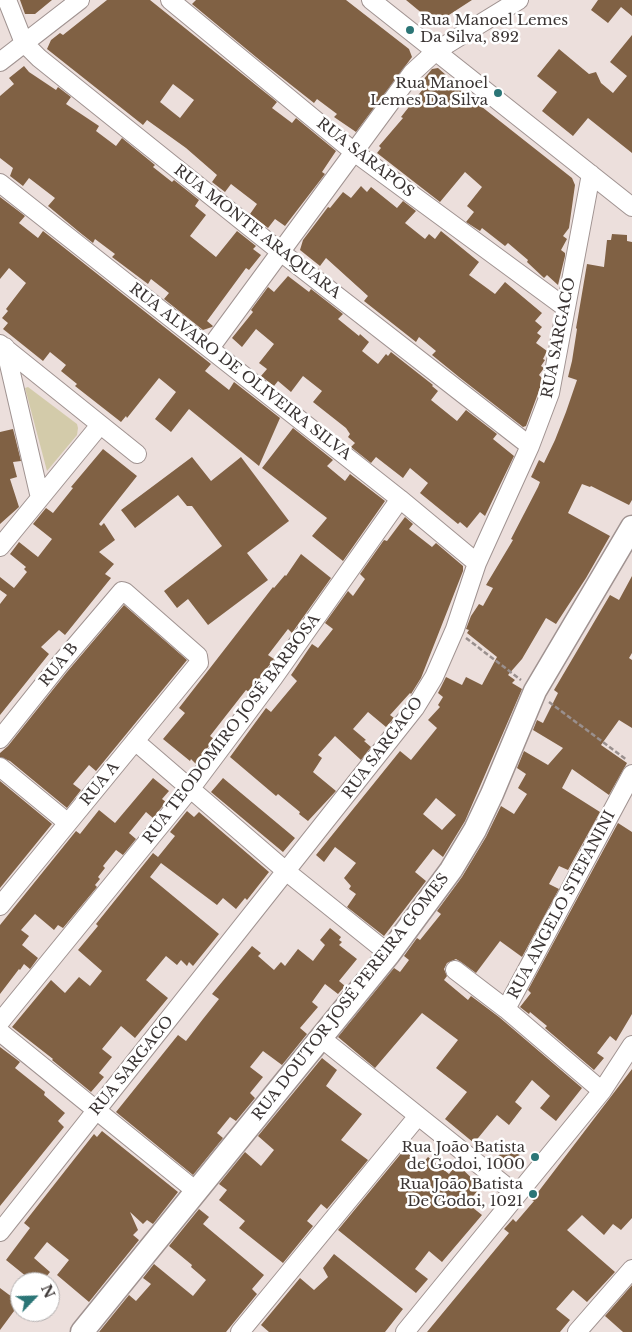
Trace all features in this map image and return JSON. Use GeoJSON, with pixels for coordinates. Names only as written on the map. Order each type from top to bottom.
{"type":"FeatureCollection","features":[{"type":"Feature","properties":{"kind":"main road","name":"RUA DOUTOR JOSÉ PEREIRA GOMES"},"geometry":{"type":"LineString","coordinates":[[82,1332],[389,954],[451,870],[475,830],[492,794],[535,691],[632,527]]}},
{"type":"Feature","properties":{"kind":"street","name":"RUA MONTE ARAQUARA"},"geometry":{"type":"LineString","coordinates":[[7,0],[24,43],[39,58],[282,252],[530,446]]}},
{"type":"Feature","properties":{"kind":"street"},"geometry":{"type":"LineString","coordinates":[[0,62],[80,0]]}},
{"type":"Feature","properties":{"kind":"street","name":"RUA SARAPOS"},"geometry":{"type":"LineString","coordinates":[[170,0],[354,152],[566,308]]}},
{"type":"Feature","properties":{"kind":"street"},"geometry":{"type":"LineString","coordinates":[[371,0],[632,206]]}},
{"type":"Feature","properties":{"kind":"street"},"geometry":{"type":"LineString","coordinates":[[210,348],[282,252],[404,82],[436,51],[519,0]]}},
{"type":"Feature","properties":{"kind":"street","name":"RUA SARGACO"},"geometry":{"type":"LineString","coordinates":[[0,1232],[287,872],[415,708],[434,677],[455,629],[477,563],[530,446],[550,393],[591,174]]}},
{"type":"Feature","properties":{"kind":"street","name":"RUA ALVARO DE OLIVEIRA SILVA"},"geometry":{"type":"LineString","coordinates":[[0,183],[400,499],[477,563]]}},
{"type":"Feature","properties":{"kind":"street"},"geometry":{"type":"LineString","coordinates":[[2,345],[138,454]]}},
{"type":"Feature","properties":{"kind":"street"},"geometry":{"type":"LineString","coordinates":[[2,345],[40,498]]}},
{"type":"Feature","properties":{"kind":"street"},"geometry":{"type":"LineString","coordinates":[[0,548],[100,425]]}},
{"type":"Feature","properties":{"kind":"street","name":"RUA TEODOMIRO JOSÉ BARBOSA"},"geometry":{"type":"LineString","coordinates":[[0,1022],[191,788],[285,662],[400,499]]}},
{"type":"Feature","properties":{"kind":"street","name":"RUA B"},"geometry":{"type":"LineString","coordinates":[[0,739],[120,592],[125,592],[196,654],[199,663]]}},
{"type":"Feature","properties":{"kind":"street","name":"RUA A"},"geometry":{"type":"LineString","coordinates":[[0,906],[199,663]]}},
{"type":"Feature","properties":{"kind":"street"},"geometry":{"type":"LineString","coordinates":[[135,741],[287,872],[389,954]]}},
{"type":"Feature","properties":{"kind":"street"},"geometry":{"type":"LineString","coordinates":[[0,767],[68,823]]}},
{"type":"Feature","properties":{"kind":"street","name":"RUA ANGELO STEFANINI"},"geometry":{"type":"LineString","coordinates":[[506,1009],[632,774]]}},
{"type":"Feature","properties":{"kind":"street"},"geometry":{"type":"LineString","coordinates":[[455,970],[506,1009],[602,1091]]}},
{"type":"Feature","properties":{"kind":"street"},"geometry":{"type":"LineString","coordinates":[[0,1032],[196,1191]]}},
{"type":"Feature","properties":{"kind":"street"},"geometry":{"type":"LineString","coordinates":[[321,1038],[517,1195]]}},
{"type":"Feature","properties":{"kind":"street"},"geometry":{"type":"LineString","coordinates":[[405,1332],[602,1091],[632,1045]]}},
{"type":"Feature","properties":{"kind":"street"},"geometry":{"type":"LineString","coordinates":[[240,1332],[418,1116]]}},
{"type":"Feature","properties":{"kind":"street"},"geometry":{"type":"LineString","coordinates":[[577,1332],[632,1269]]}},
{"type":"Feature","properties":{"kind":"path"},"geometry":{"type":"LineString","coordinates":[[455,629],[632,764]]}},
{"type":"Feature","properties":{"kind":"shaded area"},"geometry":{"type":"Polygon","coordinates":[[[28,387],[77,424],[78,428],[77,435],[47,471],[25,388],[28,387]]]}},
{"type":"Feature","properties":{"kind":"building"},"geometry":{"type":"Polygon","coordinates":[[[20,0],[52,0],[35,14],[25,14],[20,0]]]}},
{"type":"Feature","properties":{"kind":"building"},"geometry":{"type":"Polygon","coordinates":[[[107,0],[150,0],[277,102],[272,108],[292,123],[296,118],[336,151],[322,172],[325,174],[285,226],[275,219],[268,228],[250,214],[257,204],[231,184],[225,192],[212,182],[217,175],[186,148],[147,120],[143,125],[47,49],[51,40],[60,33],[63,35],[107,0]],[[173,84],[160,102],[180,118],[194,100],[173,84]]]}},
{"type":"Feature","properties":{"kind":"building"},"geometry":{"type":"Polygon","coordinates":[[[196,0],[346,0],[409,49],[412,57],[356,132],[334,117],[337,114],[317,99],[314,103],[262,62],[192,4],[196,0]]]}},
{"type":"Feature","properties":{"kind":"building"},"geometry":{"type":"Polygon","coordinates":[[[406,0],[472,0],[435,24],[406,0]]]}},
{"type":"Feature","properties":{"kind":"building"},"geometry":{"type":"Polygon","coordinates":[[[598,0],[632,0],[632,16],[621,7],[608,23],[591,10],[598,0]]]}},
{"type":"Feature","properties":{"kind":"building"},"geometry":{"type":"Polygon","coordinates":[[[632,35],[632,153],[588,118],[573,136],[542,111],[557,92],[537,76],[559,49],[589,74],[596,72],[601,83],[613,93],[627,76],[610,62],[632,35]]]}},
{"type":"Feature","properties":{"kind":"building"},"geometry":{"type":"Polygon","coordinates":[[[24,66],[29,72],[56,90],[58,87],[71,97],[66,104],[99,126],[96,131],[116,146],[122,138],[155,165],[153,167],[172,182],[174,180],[199,200],[195,206],[206,215],[190,236],[216,257],[237,231],[256,246],[253,249],[261,255],[249,270],[246,268],[207,321],[212,327],[203,330],[164,299],[169,293],[151,279],[148,284],[112,257],[115,254],[95,239],[93,243],[78,231],[48,206],[55,198],[29,178],[23,186],[10,176],[13,168],[0,158],[0,96],[14,84],[9,78],[24,66]]]}},
{"type":"Feature","properties":{"kind":"building"},"geometry":{"type":"Polygon","coordinates":[[[438,68],[446,75],[444,77],[572,178],[575,185],[569,228],[563,236],[567,239],[561,250],[565,253],[565,256],[558,285],[547,275],[544,278],[527,262],[528,260],[508,243],[505,246],[482,228],[480,231],[466,222],[474,212],[467,206],[482,187],[465,172],[440,202],[377,153],[381,148],[379,146],[403,118],[401,117],[423,89],[419,85],[432,69],[438,68]]]}},
{"type":"Feature","properties":{"kind":"building"},"geometry":{"type":"Polygon","coordinates":[[[361,186],[367,192],[371,187],[397,208],[403,201],[416,211],[405,223],[425,239],[429,234],[435,239],[441,231],[479,262],[469,275],[495,294],[505,282],[542,313],[535,321],[542,327],[537,333],[541,336],[536,343],[547,351],[541,366],[544,368],[539,375],[542,378],[540,388],[526,426],[523,427],[432,355],[436,351],[419,337],[416,342],[364,301],[368,296],[326,258],[320,266],[300,250],[303,240],[328,207],[330,208],[343,192],[351,198],[361,186]]]}},
{"type":"Feature","properties":{"kind":"building"},"geometry":{"type":"Polygon","coordinates":[[[0,197],[25,216],[19,223],[38,238],[43,231],[211,364],[205,371],[229,390],[234,382],[280,418],[259,466],[189,409],[171,432],[155,419],[176,392],[159,378],[127,418],[126,416],[121,422],[75,386],[77,384],[61,371],[66,365],[50,352],[43,361],[3,329],[8,323],[2,318],[8,311],[6,309],[26,283],[9,268],[0,279],[0,197]]]}},
{"type":"Feature","properties":{"kind":"building"},"geometry":{"type":"Polygon","coordinates":[[[612,234],[627,235],[627,241],[632,242],[632,500],[629,505],[591,486],[582,484],[568,513],[610,536],[586,578],[556,624],[546,618],[522,659],[508,675],[515,680],[512,683],[522,689],[465,821],[443,857],[433,849],[415,872],[426,881],[384,936],[347,907],[356,894],[349,889],[351,886],[344,878],[356,863],[335,847],[324,862],[316,855],[400,751],[411,760],[437,728],[428,720],[440,707],[438,705],[443,697],[438,693],[446,677],[462,685],[466,677],[482,685],[497,657],[467,633],[469,630],[466,629],[471,616],[479,604],[483,606],[493,588],[486,585],[513,540],[511,539],[540,482],[531,477],[539,460],[544,463],[555,440],[577,380],[568,377],[587,264],[604,267],[607,240],[611,240],[612,234]],[[436,798],[423,814],[442,830],[456,815],[436,798]]]}},
{"type":"Feature","properties":{"kind":"building"},"geometry":{"type":"Polygon","coordinates":[[[288,276],[309,292],[311,289],[343,314],[338,319],[369,342],[362,351],[378,364],[386,354],[388,356],[391,352],[433,385],[438,391],[431,400],[457,421],[466,410],[497,434],[493,439],[514,456],[485,516],[480,512],[467,528],[460,522],[458,524],[420,493],[428,483],[410,468],[403,478],[376,457],[371,463],[351,447],[355,443],[348,437],[350,434],[346,428],[313,402],[322,391],[303,376],[291,392],[278,381],[274,386],[261,376],[267,369],[259,363],[274,344],[256,329],[242,347],[232,338],[253,312],[251,310],[268,287],[274,292],[288,276]]]}},
{"type":"Feature","properties":{"kind":"building"},"geometry":{"type":"Polygon","coordinates":[[[293,428],[333,460],[327,466],[345,481],[350,474],[385,501],[343,561],[312,536],[327,518],[262,468],[293,428]]]}},
{"type":"Feature","properties":{"kind":"building"},"geometry":{"type":"Polygon","coordinates":[[[13,429],[21,461],[13,462],[17,477],[10,479],[19,507],[0,524],[0,432],[13,429]]]}},
{"type":"Feature","properties":{"kind":"building"},"geometry":{"type":"Polygon","coordinates":[[[103,449],[137,476],[99,524],[101,526],[104,523],[115,540],[99,552],[114,564],[105,574],[111,578],[65,635],[59,630],[41,647],[49,654],[0,715],[0,604],[7,595],[0,590],[0,577],[14,588],[27,572],[24,569],[26,567],[10,554],[19,542],[38,557],[52,539],[33,524],[46,508],[53,513],[73,488],[71,487],[103,449]]]}},
{"type":"Feature","properties":{"kind":"building"},"geometry":{"type":"Polygon","coordinates":[[[192,457],[211,481],[241,457],[289,521],[247,553],[268,580],[208,625],[188,599],[177,608],[164,591],[222,546],[192,506],[187,506],[178,495],[135,528],[121,510],[192,457]]]}},
{"type":"Feature","properties":{"kind":"building"},"geometry":{"type":"Polygon","coordinates":[[[405,517],[413,524],[409,529],[432,547],[436,543],[463,566],[463,571],[421,678],[411,694],[390,715],[394,718],[386,727],[368,712],[353,729],[371,747],[361,760],[335,736],[318,755],[322,758],[313,772],[336,791],[308,821],[299,814],[300,812],[278,794],[276,796],[230,757],[266,708],[271,712],[297,681],[291,675],[312,644],[318,648],[333,629],[325,623],[348,591],[353,596],[365,579],[360,574],[384,540],[387,541],[405,517]]]}},
{"type":"Feature","properties":{"kind":"building"},"geometry":{"type":"Polygon","coordinates":[[[301,554],[331,578],[292,633],[288,629],[268,655],[274,659],[249,692],[246,690],[210,736],[214,739],[196,764],[191,759],[190,761],[163,739],[185,713],[179,708],[273,587],[286,576],[301,554]]]}},
{"type":"Feature","properties":{"kind":"building"},"geometry":{"type":"Polygon","coordinates":[[[632,576],[632,653],[629,658],[632,660],[632,728],[619,720],[601,745],[627,763],[609,795],[572,769],[562,788],[600,812],[568,870],[559,866],[549,884],[559,889],[522,957],[500,941],[476,973],[456,959],[447,963],[444,969],[447,976],[444,980],[468,1000],[471,996],[499,1017],[582,1088],[556,1121],[540,1108],[550,1096],[532,1080],[515,1102],[522,1108],[509,1125],[497,1115],[474,1143],[445,1119],[467,1092],[436,1068],[458,1040],[422,1013],[375,1068],[338,1037],[394,968],[400,972],[409,960],[404,956],[417,938],[420,940],[441,914],[437,911],[462,877],[486,837],[501,806],[514,814],[527,794],[518,788],[526,774],[517,768],[524,751],[548,765],[563,748],[533,730],[537,720],[543,723],[558,693],[554,690],[610,595],[619,600],[632,576]]]}},
{"type":"Feature","properties":{"kind":"building"},"geometry":{"type":"Polygon","coordinates":[[[124,605],[187,660],[96,771],[89,765],[73,784],[81,790],[67,808],[10,761],[0,757],[0,753],[8,746],[124,605]]]}},
{"type":"Feature","properties":{"kind":"building"},"geometry":{"type":"Polygon","coordinates":[[[153,778],[169,791],[162,799],[166,802],[153,818],[146,812],[129,833],[136,839],[123,855],[116,850],[103,866],[105,868],[95,885],[97,887],[63,928],[58,925],[54,930],[35,914],[21,930],[29,936],[22,945],[38,958],[30,969],[24,964],[0,994],[0,925],[76,831],[80,834],[99,810],[115,823],[153,778]]]}},
{"type":"Feature","properties":{"kind":"building"},"geometry":{"type":"Polygon","coordinates":[[[223,778],[295,838],[283,852],[211,792],[223,778]]]}},
{"type":"Feature","properties":{"kind":"building"},"geometry":{"type":"Polygon","coordinates":[[[0,781],[52,824],[0,888],[0,781]]]}},
{"type":"Feature","properties":{"kind":"building"},"geometry":{"type":"Polygon","coordinates":[[[187,811],[194,817],[199,812],[269,872],[247,900],[245,898],[236,909],[223,898],[217,905],[161,863],[150,877],[219,934],[193,966],[189,962],[187,966],[181,960],[177,965],[166,956],[146,980],[168,998],[135,1038],[121,1026],[102,1049],[112,1057],[99,1073],[104,1077],[91,1092],[12,1027],[51,980],[65,993],[79,977],[90,986],[102,971],[78,950],[98,926],[96,924],[153,853],[158,857],[175,836],[170,832],[187,811]]]}},
{"type":"Feature","properties":{"kind":"building"},"geometry":{"type":"Polygon","coordinates":[[[618,823],[632,832],[632,1014],[616,1041],[610,1036],[597,1053],[604,1058],[594,1070],[545,1028],[547,1026],[530,1012],[529,1014],[520,1007],[531,993],[528,990],[618,823]]]}},
{"type":"Feature","properties":{"kind":"building"},"geometry":{"type":"Polygon","coordinates":[[[330,928],[341,937],[339,940],[342,942],[339,945],[357,959],[339,981],[345,986],[338,994],[325,984],[312,1002],[318,1007],[300,1028],[307,1034],[282,1065],[263,1051],[250,1067],[263,1077],[250,1093],[255,1098],[236,1121],[230,1117],[217,1133],[223,1138],[193,1175],[116,1112],[178,1035],[186,1041],[219,999],[212,994],[252,946],[261,953],[258,956],[274,970],[281,962],[285,966],[298,949],[313,961],[325,945],[320,940],[330,928]]]}},
{"type":"Feature","properties":{"kind":"building"},"geometry":{"type":"Polygon","coordinates":[[[0,1047],[20,1062],[15,1068],[45,1092],[44,1095],[65,1113],[58,1121],[64,1127],[0,1206],[0,1047]]]}},
{"type":"Feature","properties":{"kind":"building"},"geometry":{"type":"Polygon","coordinates":[[[322,1058],[337,1070],[326,1086],[362,1114],[341,1140],[368,1160],[327,1209],[321,1204],[307,1221],[313,1226],[283,1263],[239,1228],[245,1221],[219,1200],[227,1190],[219,1184],[245,1152],[261,1166],[274,1150],[258,1136],[322,1058]]]}},
{"type":"Feature","properties":{"kind":"building"},"geometry":{"type":"Polygon","coordinates":[[[632,1069],[632,1218],[621,1230],[613,1224],[604,1235],[582,1215],[567,1230],[615,1272],[587,1302],[573,1290],[556,1309],[570,1320],[560,1332],[427,1332],[509,1233],[504,1229],[513,1219],[516,1222],[534,1201],[532,1200],[632,1069]]]}},
{"type":"Feature","properties":{"kind":"building"},"geometry":{"type":"Polygon","coordinates":[[[102,1131],[178,1192],[153,1224],[147,1220],[143,1224],[130,1212],[138,1230],[133,1235],[139,1240],[89,1302],[60,1278],[59,1272],[69,1260],[47,1242],[34,1258],[50,1272],[21,1272],[6,1260],[30,1228],[24,1223],[94,1134],[97,1137],[102,1131]]]}},
{"type":"Feature","properties":{"kind":"building"},"geometry":{"type":"Polygon","coordinates":[[[507,1145],[520,1155],[517,1158],[520,1160],[513,1169],[511,1167],[509,1170],[495,1160],[507,1145]]]}},
{"type":"Feature","properties":{"kind":"building"},"geometry":{"type":"Polygon","coordinates":[[[404,1150],[421,1165],[428,1157],[449,1174],[457,1164],[481,1187],[467,1203],[482,1215],[442,1262],[429,1251],[415,1269],[428,1279],[416,1293],[338,1230],[404,1150]]]}},
{"type":"Feature","properties":{"kind":"building"},"geometry":{"type":"Polygon","coordinates":[[[199,1209],[209,1217],[203,1224],[264,1275],[252,1289],[257,1294],[226,1332],[99,1332],[129,1295],[136,1301],[151,1284],[143,1278],[154,1264],[193,1296],[206,1280],[191,1267],[192,1265],[169,1246],[199,1209]]]}},
{"type":"Feature","properties":{"kind":"building"},"geometry":{"type":"Polygon","coordinates":[[[334,1254],[403,1309],[385,1332],[269,1332],[261,1325],[300,1278],[314,1290],[328,1277],[323,1268],[334,1254]]]}},
{"type":"Feature","properties":{"kind":"building"},"geometry":{"type":"Polygon","coordinates":[[[632,1285],[632,1332],[623,1332],[605,1316],[632,1285]]]}},
{"type":"Feature","properties":{"kind":"building"},"geometry":{"type":"Polygon","coordinates":[[[0,1288],[10,1296],[10,1316],[0,1330],[0,1288]]]}},
{"type":"Feature","properties":{"kind":"place","name":"Rua Manoel Lemes Da Silva, 892"},"geometry":{"type":"Point","coordinates":[410,30]}},
{"type":"Feature","properties":{"kind":"place","name":"Rua Manoel Lemes Da Silva"},"geometry":{"type":"Point","coordinates":[498,93]}},
{"type":"Feature","properties":{"kind":"place","name":"Rua João Batista de Godoi, 1000"},"geometry":{"type":"Point","coordinates":[535,1157]}},
{"type":"Feature","properties":{"kind":"place","name":"Rua João Batista De Godoi, 1021"},"geometry":{"type":"Point","coordinates":[533,1194]}}]}
